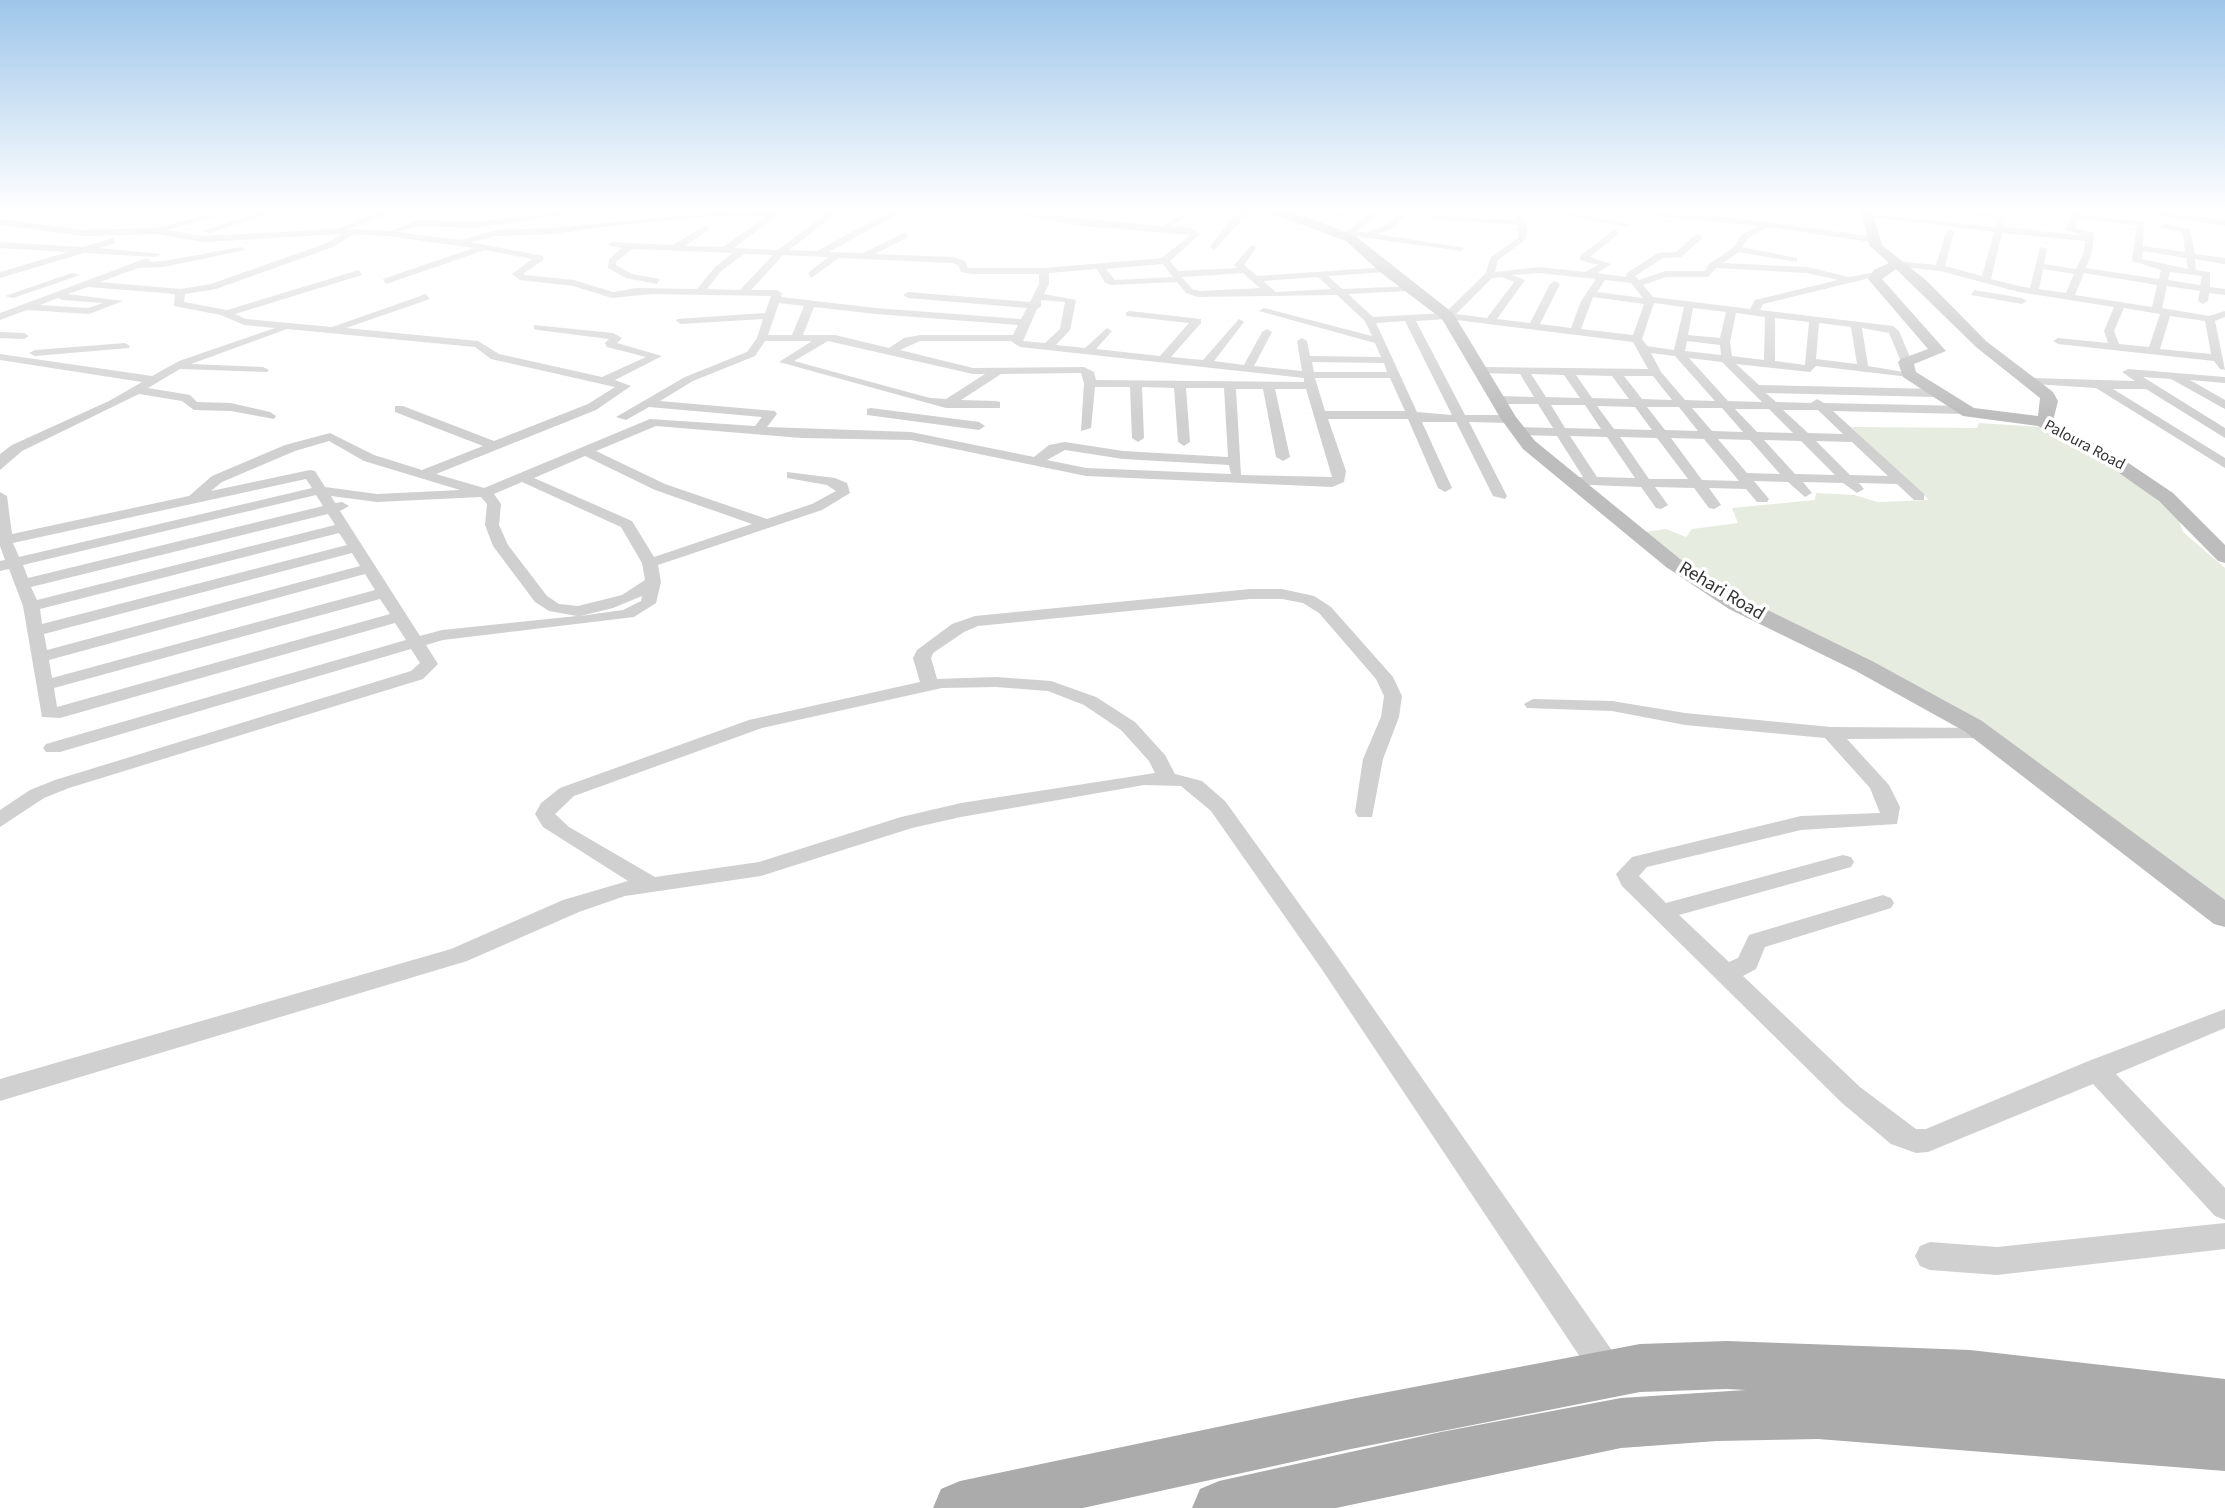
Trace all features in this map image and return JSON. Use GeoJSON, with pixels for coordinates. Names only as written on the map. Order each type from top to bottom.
{"type":"FeatureCollection","features":[{"type":"Feature","properties":{"kind":"main road","name":"Rehari Road"},"geometry":{"type":"LineString","coordinates":[[1397,278],[1448,316],[1508,417],[1652,547],[1714,591],[1766,620],[1912,691],[1983,732],[2225,916]]}},
{"type":"Feature","properties":{"kind":"main road"},"geometry":{"type":"LineString","coordinates":[[1875,278],[1938,347],[1934,354],[1907,368]]}},
{"type":"Feature","properties":{"kind":"main road"},"geometry":{"type":"LineString","coordinates":[[1915,278],[1987,350],[2047,395],[2050,401],[2046,419],[2042,422]]}},
{"type":"Feature","properties":{"kind":"main road","name":"Paloura Road"},"geometry":{"type":"LineString","coordinates":[[1907,368],[1936,393],[1975,415],[2042,422],[2150,484],[2221,549]]}},
{"type":"Feature","properties":{"kind":"main road"},"geometry":{"type":"LineString","coordinates":[[960,1508],[1351,1424],[1640,1368],[1727,1366],[1970,1375],[2225,1404]]}},
{"type":"Feature","properties":{"kind":"main road"},"geometry":{"type":"LineString","coordinates":[[1219,1508],[1441,1458],[1621,1423],[1717,1416],[1818,1415],[2225,1445]]}},
{"type":"Feature","properties":{"kind":"street"},"geometry":{"type":"LineString","coordinates":[[10,296],[64,278]]}},
{"type":"Feature","properties":{"kind":"street"},"geometry":{"type":"LineString","coordinates":[[77,278],[181,292],[213,287],[237,278]]}},
{"type":"Feature","properties":{"kind":"street"},"geometry":{"type":"LineString","coordinates":[[0,317],[100,278]]}},
{"type":"Feature","properties":{"kind":"street"},"geometry":{"type":"LineString","coordinates":[[226,313],[341,278]]}},
{"type":"Feature","properties":{"kind":"street"},"geometry":{"type":"LineString","coordinates":[[386,281],[394,278]]}},
{"type":"Feature","properties":{"kind":"street"},"geometry":{"type":"LineString","coordinates":[[532,278],[574,283],[612,295],[703,288],[711,278]]}},
{"type":"Feature","properties":{"kind":"street"},"geometry":{"type":"LineString","coordinates":[[622,417],[689,379],[748,356],[762,338],[775,292],[731,292],[637,278]]}},
{"type":"Feature","properties":{"kind":"street"},"geometry":{"type":"LineString","coordinates":[[743,292],[756,278]]}},
{"type":"Feature","properties":{"kind":"street"},"geometry":{"type":"LineString","coordinates":[[981,371],[1014,348],[1046,278]]}},
{"type":"Feature","properties":{"kind":"street"},"geometry":{"type":"LineString","coordinates":[[1107,278],[1115,283],[1164,278]]}},
{"type":"Feature","properties":{"kind":"street"},"geometry":{"type":"LineString","coordinates":[[1179,278],[1194,294],[1266,291],[1285,297],[1409,288]]}},
{"type":"Feature","properties":{"kind":"street"},"geometry":{"type":"LineString","coordinates":[[1252,279],[1261,278]]}},
{"type":"Feature","properties":{"kind":"street"},"geometry":{"type":"LineString","coordinates":[[1325,278],[1370,320],[1445,488]]}},
{"type":"Feature","properties":{"kind":"street"},"geometry":{"type":"LineString","coordinates":[[1448,316],[1491,278]]}},
{"type":"Feature","properties":{"kind":"street"},"geometry":{"type":"LineString","coordinates":[[1490,321],[1520,280],[1509,278]]}},
{"type":"Feature","properties":{"kind":"street"},"geometry":{"type":"LineString","coordinates":[[1575,331],[1590,294],[1600,278]]}},
{"type":"Feature","properties":{"kind":"street"},"geometry":{"type":"LineString","coordinates":[[1616,278],[1631,281],[1644,278]]}},
{"type":"Feature","properties":{"kind":"street"},"geometry":{"type":"LineString","coordinates":[[1841,278],[1848,280]]}},
{"type":"Feature","properties":{"kind":"street"},"geometry":{"type":"LineString","coordinates":[[1755,313],[1759,302],[1855,278]]}},
{"type":"Feature","properties":{"kind":"street"},"geometry":{"type":"LineString","coordinates":[[1983,278],[2034,291],[2046,299],[2068,297],[2117,285],[2162,283],[2225,292]]}},
{"type":"Feature","properties":{"kind":"street"},"geometry":{"type":"LineString","coordinates":[[2034,291],[2037,278]]}},
{"type":"Feature","properties":{"kind":"street"},"geometry":{"type":"LineString","coordinates":[[2068,297],[2077,278]]}},
{"type":"Feature","properties":{"kind":"street"},"geometry":{"type":"LineString","coordinates":[[2099,278],[2117,285],[2161,312],[2225,325]]}},
{"type":"Feature","properties":{"kind":"street"},"geometry":{"type":"LineString","coordinates":[[2114,345],[2109,331],[2115,316],[2117,285],[2123,278]]}},
{"type":"Feature","properties":{"kind":"street"},"geometry":{"type":"LineString","coordinates":[[2154,350],[2163,278]]}},
{"type":"Feature","properties":{"kind":"street"},"geometry":{"type":"LineString","coordinates":[[2206,278],[2207,320],[2219,340],[2217,358]]}},
{"type":"Feature","properties":{"kind":"street"},"geometry":{"type":"LineString","coordinates":[[1252,279],[1266,291]]}},
{"type":"Feature","properties":{"kind":"street"},"geometry":{"type":"LineString","coordinates":[[1975,293],[1978,285],[1990,280]]}},
{"type":"Feature","properties":{"kind":"street"},"geometry":{"type":"LineString","coordinates":[[1614,298],[1631,281]]}},
{"type":"Feature","properties":{"kind":"street"},"geometry":{"type":"LineString","coordinates":[[1631,281],[1649,301]]}},
{"type":"Feature","properties":{"kind":"street"},"geometry":{"type":"LineString","coordinates":[[1534,326],[1555,285]]}},
{"type":"Feature","properties":{"kind":"street"},"geometry":{"type":"LineString","coordinates":[[621,289],[649,292]]}},
{"type":"Feature","properties":{"kind":"street"},"geometry":{"type":"LineString","coordinates":[[181,292],[178,304],[226,313],[244,322],[478,344],[495,357],[606,380],[625,388],[592,407],[423,474]]}},
{"type":"Feature","properties":{"kind":"street"},"geometry":{"type":"LineString","coordinates":[[723,319],[731,292]]}},
{"type":"Feature","properties":{"kind":"street"},"geometry":{"type":"LineString","coordinates":[[1975,293],[2046,299],[2115,316]]}},
{"type":"Feature","properties":{"kind":"street"},"geometry":{"type":"LineString","coordinates":[[1975,293],[1983,306]]}},
{"type":"Feature","properties":{"kind":"street"},"geometry":{"type":"LineString","coordinates":[[1590,294],[1892,330],[1907,368],[1863,368],[1812,362]]}},
{"type":"Feature","properties":{"kind":"street"},"geometry":{"type":"LineString","coordinates":[[908,295],[1037,302],[1071,300],[1065,330],[1047,347]]}},
{"type":"Feature","properties":{"kind":"street"},"geometry":{"type":"LineString","coordinates":[[23,307],[85,312],[118,301],[52,296]]}},
{"type":"Feature","properties":{"kind":"street"},"geometry":{"type":"LineString","coordinates":[[335,329],[426,297]]}},
{"type":"Feature","properties":{"kind":"street"},"geometry":{"type":"LineString","coordinates":[[774,299],[1026,323]]}},
{"type":"Feature","properties":{"kind":"street"},"geometry":{"type":"LineString","coordinates":[[1649,301],[1639,344],[1656,373],[1762,499]]}},
{"type":"Feature","properties":{"kind":"street"},"geometry":{"type":"LineString","coordinates":[[796,338],[810,303]]}},
{"type":"Feature","properties":{"kind":"street"},"geometry":{"type":"LineString","coordinates":[[1679,354],[1689,305]]}},
{"type":"Feature","properties":{"kind":"street"},"geometry":{"type":"LineString","coordinates":[[1731,310],[1725,342],[1727,361],[1852,484]]}},
{"type":"Feature","properties":{"kind":"street"},"geometry":{"type":"LineString","coordinates":[[1264,311],[1380,341]]}},
{"type":"Feature","properties":{"kind":"street"},"geometry":{"type":"LineString","coordinates":[[1130,314],[1197,321],[1162,360]]}},
{"type":"Feature","properties":{"kind":"street"},"geometry":{"type":"LineString","coordinates":[[2207,320],[2225,314]]}},
{"type":"Feature","properties":{"kind":"street"},"geometry":{"type":"LineString","coordinates":[[1769,315],[1769,366]]}},
{"type":"Feature","properties":{"kind":"street"},"geometry":{"type":"LineString","coordinates":[[681,321],[767,316]]}},
{"type":"Feature","properties":{"kind":"street"},"geometry":{"type":"LineString","coordinates":[[1370,320],[1448,316],[1575,331],[1679,354],[1805,370],[1810,369],[1812,362],[1814,320]]}},
{"type":"Feature","properties":{"kind":"street"},"geometry":{"type":"LineString","coordinates":[[1409,318],[1500,496]]}},
{"type":"Feature","properties":{"kind":"street"},"geometry":{"type":"LineString","coordinates":[[1205,365],[1239,322]]}},
{"type":"Feature","properties":{"kind":"street"},"geometry":{"type":"LineString","coordinates":[[1856,325],[1863,368]]}},
{"type":"Feature","properties":{"kind":"street"},"geometry":{"type":"LineString","coordinates":[[0,467],[4,457],[17,448],[138,390],[175,367],[292,326]]}},
{"type":"Feature","properties":{"kind":"street"},"geometry":{"type":"LineString","coordinates":[[538,327],[612,336],[617,338],[611,345],[656,356],[606,380]]}},
{"type":"Feature","properties":{"kind":"street"},"geometry":{"type":"LineString","coordinates":[[1087,352],[1107,331]]}},
{"type":"Feature","properties":{"kind":"street"},"geometry":{"type":"LineString","coordinates":[[1247,369],[1267,332]]}},
{"type":"Feature","properties":{"kind":"street"},"geometry":{"type":"LineString","coordinates":[[0,335],[24,336]]}},
{"type":"Feature","properties":{"kind":"street"},"geometry":{"type":"LineString","coordinates":[[762,338],[828,337],[981,371],[998,371]]}},
{"type":"Feature","properties":{"kind":"street"},"geometry":{"type":"LineString","coordinates":[[828,337],[785,362],[946,404],[1084,370],[1090,374],[1085,428]]}},
{"type":"Feature","properties":{"kind":"street"},"geometry":{"type":"LineString","coordinates":[[1682,337],[1725,342]]}},
{"type":"Feature","properties":{"kind":"street"},"geometry":{"type":"LineString","coordinates":[[891,351],[908,340],[920,338],[1014,348],[1047,347],[1247,369],[1309,380]]}},
{"type":"Feature","properties":{"kind":"street"},"geometry":{"type":"LineString","coordinates":[[6,564],[320,491],[377,498],[485,493],[641,425],[654,422],[758,431],[900,435],[1086,472],[1337,482],[1339,471],[1309,380],[1302,341]]}},
{"type":"Feature","properties":{"kind":"street"},"geometry":{"type":"LineString","coordinates":[[2058,341],[2217,358],[2225,368]]}},
{"type":"Feature","properties":{"kind":"street"},"geometry":{"type":"LineString","coordinates":[[0,356],[74,352],[125,345]]}},
{"type":"Feature","properties":{"kind":"street"},"geometry":{"type":"LineString","coordinates":[[1679,354],[1805,492]]}},
{"type":"Feature","properties":{"kind":"street"},"geometry":{"type":"LineString","coordinates":[[0,356],[153,380]]}},
{"type":"Feature","properties":{"kind":"street"},"geometry":{"type":"LineString","coordinates":[[1305,359],[1388,360]]}},
{"type":"Feature","properties":{"kind":"street"},"geometry":{"type":"LineString","coordinates":[[175,367],[263,370]]}},
{"type":"Feature","properties":{"kind":"street"},"geometry":{"type":"LineString","coordinates":[[1214,385],[1226,367]]}},
{"type":"Feature","properties":{"kind":"street"},"geometry":{"type":"LineString","coordinates":[[1481,369],[1656,373]]}},
{"type":"Feature","properties":{"kind":"street"},"geometry":{"type":"LineString","coordinates":[[1523,370],[1561,432],[1582,481],[1698,484],[1792,478],[1852,484],[1901,480]]}},
{"type":"Feature","properties":{"kind":"street"},"geometry":{"type":"LineString","coordinates":[[946,404],[998,371]]}},
{"type":"Feature","properties":{"kind":"street"},"geometry":{"type":"LineString","coordinates":[[998,371],[1004,388]]}},
{"type":"Feature","properties":{"kind":"street"},"geometry":{"type":"LineString","coordinates":[[1567,371],[1661,505]]}},
{"type":"Feature","properties":{"kind":"street"},"geometry":{"type":"LineString","coordinates":[[1615,372],[1714,505]]}},
{"type":"Feature","properties":{"kind":"street"},"geometry":{"type":"LineString","coordinates":[[2225,380],[2128,372],[2225,433]]}},
{"type":"Feature","properties":{"kind":"street"},"geometry":{"type":"LineString","coordinates":[[1090,383],[1268,386],[1309,380],[1395,375]]}},
{"type":"Feature","properties":{"kind":"street"},"geometry":{"type":"LineString","coordinates":[[2174,376],[2225,405]]}},
{"type":"Feature","properties":{"kind":"street"},"geometry":{"type":"LineString","coordinates":[[2033,382],[2146,385]]}},
{"type":"Feature","properties":{"kind":"street"},"geometry":{"type":"LineString","coordinates":[[1136,384],[1138,438]]}},
{"type":"Feature","properties":{"kind":"street"},"geometry":{"type":"LineString","coordinates":[[1180,384],[1184,442]]}},
{"type":"Feature","properties":{"kind":"street"},"geometry":{"type":"LineString","coordinates":[[1230,385],[1237,480]]}},
{"type":"Feature","properties":{"kind":"street"},"geometry":{"type":"LineString","coordinates":[[2099,385],[2225,464]]}},
{"type":"Feature","properties":{"kind":"street"},"geometry":{"type":"LineString","coordinates":[[1268,386],[1283,457]]}},
{"type":"Feature","properties":{"kind":"street"},"geometry":{"type":"LineString","coordinates":[[958,446],[979,426],[1004,388]]}},
{"type":"Feature","properties":{"kind":"street"},"geometry":{"type":"LineString","coordinates":[[1757,389],[1936,393]]}},
{"type":"Feature","properties":{"kind":"street"},"geometry":{"type":"LineString","coordinates":[[138,390],[186,398],[194,406],[231,407],[270,415]]}},
{"type":"Feature","properties":{"kind":"street"},"geometry":{"type":"LineString","coordinates":[[1803,391],[1919,497]]}},
{"type":"Feature","properties":{"kind":"street"},"geometry":{"type":"LineString","coordinates":[[1850,391],[1882,422]]}},
{"type":"Feature","properties":{"kind":"street"},"geometry":{"type":"LineString","coordinates":[[1508,417],[1542,401],[1965,410]]}},
{"type":"Feature","properties":{"kind":"street"},"geometry":{"type":"LineString","coordinates":[[647,403],[771,414],[758,431]]}},
{"type":"Feature","properties":{"kind":"street"},"geometry":{"type":"LineString","coordinates":[[592,407],[641,425]]}},
{"type":"Feature","properties":{"kind":"street"},"geometry":{"type":"LineString","coordinates":[[399,409],[495,446]]}},
{"type":"Feature","properties":{"kind":"street"},"geometry":{"type":"LineString","coordinates":[[871,412],[979,426]]}},
{"type":"Feature","properties":{"kind":"street"},"geometry":{"type":"LineString","coordinates":[[1320,415],[1460,419],[1508,417],[1561,432],[1855,438]]}},
{"type":"Feature","properties":{"kind":"street"},"geometry":{"type":"LineString","coordinates":[[194,499],[216,479],[290,448],[330,437],[369,458],[485,493],[494,504],[492,524],[500,546],[541,598],[555,608],[578,611],[607,605],[628,598],[653,582]]}},
{"type":"Feature","properties":{"kind":"street"},"geometry":{"type":"LineString","coordinates":[[1035,463],[1054,448],[1065,446],[1114,454],[1236,461]]}},
{"type":"Feature","properties":{"kind":"street"},"geometry":{"type":"LineString","coordinates":[[584,450],[660,486],[767,524]]}},
{"type":"Feature","properties":{"kind":"street"},"geometry":{"type":"LineString","coordinates":[[0,820],[37,794],[62,784],[417,676],[429,664],[401,615],[309,474],[5,540]]}},
{"type":"Feature","properties":{"kind":"street"},"geometry":{"type":"LineString","coordinates":[[650,563],[834,500],[843,493],[842,486],[830,481],[792,475]]}},
{"type":"Feature","properties":{"kind":"street"},"geometry":{"type":"LineString","coordinates":[[53,748],[417,641],[458,632],[628,614],[648,603],[653,582],[650,563],[627,524],[521,477]]}},
{"type":"Feature","properties":{"kind":"street"},"geometry":{"type":"LineString","coordinates":[[0,496],[6,564],[23,584],[31,606],[49,713],[64,713],[401,615]]}},
{"type":"Feature","properties":{"kind":"street"},"geometry":{"type":"LineString","coordinates":[[23,584],[377,498]]}},
{"type":"Feature","properties":{"kind":"street"},"geometry":{"type":"LineString","coordinates":[[31,606],[345,527]]}},
{"type":"Feature","properties":{"kind":"street"},"geometry":{"type":"LineString","coordinates":[[36,631],[358,547]]}},
{"type":"Feature","properties":{"kind":"street"},"geometry":{"type":"LineString","coordinates":[[41,657],[371,568]]}},
{"type":"Feature","properties":{"kind":"street"},"geometry":{"type":"LineString","coordinates":[[45,685],[386,592]]}},
{"type":"Feature","properties":{"kind":"street"},"geometry":{"type":"LineString","coordinates":[[930,685],[922,658],[926,650],[958,628],[975,621],[1250,594],[1282,594],[1308,599],[1325,610],[1384,677],[1393,696],[1391,717],[1373,759],[1365,812]]}},
{"type":"Feature","properties":{"kind":"street"},"geometry":{"type":"LineString","coordinates":[[650,884],[562,832],[545,814],[548,808],[567,792],[765,721],[930,685],[964,681],[996,682],[1034,684],[1069,691],[1110,712],[1128,726],[1158,759],[1167,778]]}},
{"type":"Feature","properties":{"kind":"street"},"geometry":{"type":"LineString","coordinates":[[1533,704],[1612,706],[1685,719],[1831,733],[1920,735],[1983,732]]}},
{"type":"Feature","properties":{"kind":"street"},"geometry":{"type":"LineString","coordinates":[[1831,733],[1879,785],[1890,807],[1890,819],[1801,823],[1640,862],[1627,874],[1630,881],[1851,1095],[1901,1136],[1916,1141],[1928,1140],[2095,1069],[2225,1018]]}},
{"type":"Feature","properties":{"kind":"street"},"geometry":{"type":"LineString","coordinates":[[0,1090],[458,955],[570,906],[650,884],[761,869],[908,822],[961,810],[1167,778],[1195,785],[1218,806],[1331,965],[1609,1374]]}},
{"type":"Feature","properties":{"kind":"street"},"geometry":{"type":"LineString","coordinates":[[1662,912],[1843,862]]}},
{"type":"Feature","properties":{"kind":"street"},"geometry":{"type":"LineString","coordinates":[[1726,974],[1748,962],[1752,947],[1757,942],[1883,903]]}},
{"type":"Feature","properties":{"kind":"street"},"geometry":{"type":"LineString","coordinates":[[2095,1069],[2225,1207]]}},
{"type":"Feature","properties":{"kind":"street"},"geometry":{"type":"LineString","coordinates":[[1930,1256],[1997,1261],[2225,1236]]}},
{"type":"Feature","properties":{"kind":"shaded area"},"geometry":{"type":"Polygon","coordinates":[[[1979,423],[2040,427],[2083,449],[2152,495],[2179,520],[2183,532],[2225,568],[2225,907],[2053,775],[1708,582],[1645,532],[1666,529],[1686,537],[1692,529],[1738,523],[1732,508],[1815,500],[1816,493],[1854,495],[1878,502],[1929,500],[1851,427],[1977,428],[1979,423]]]}}]}
